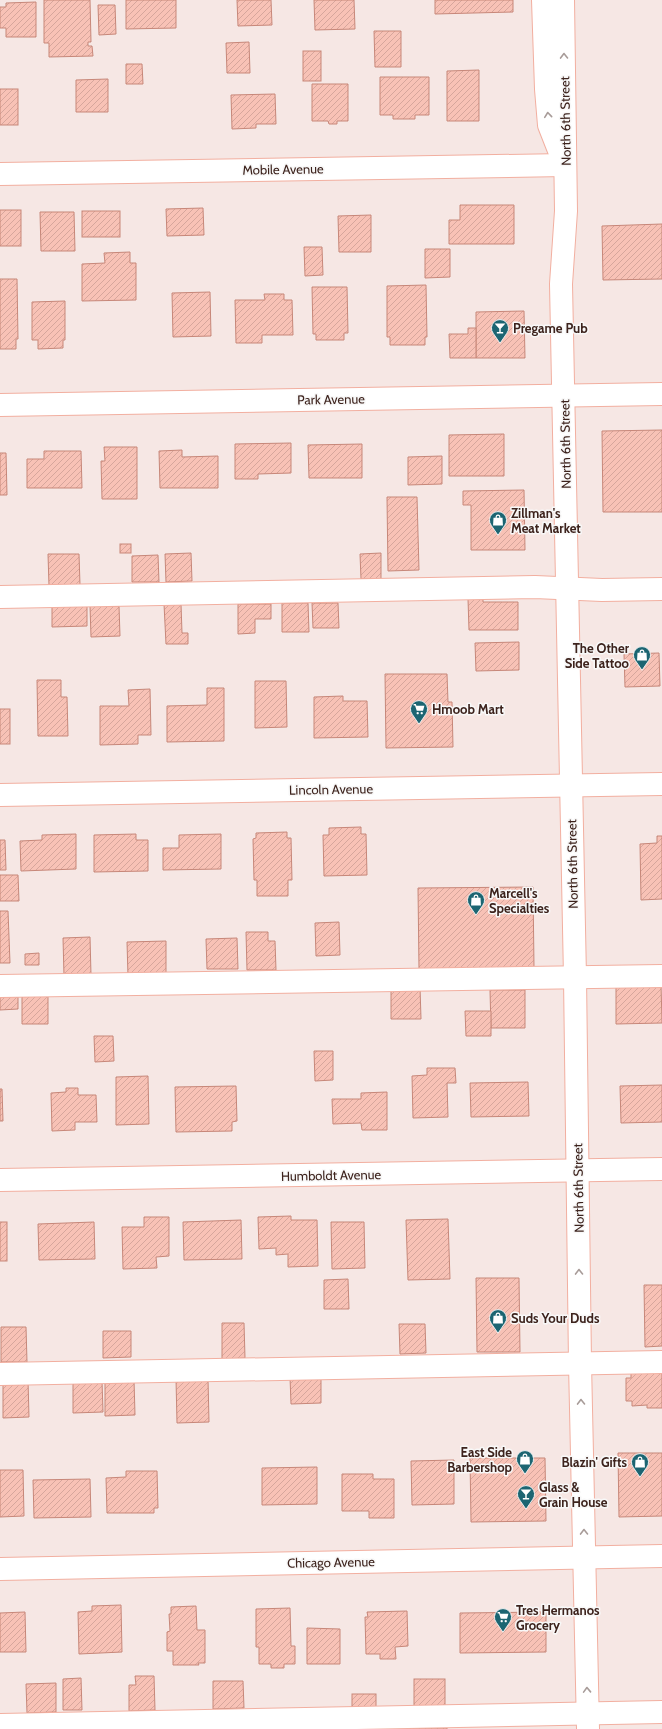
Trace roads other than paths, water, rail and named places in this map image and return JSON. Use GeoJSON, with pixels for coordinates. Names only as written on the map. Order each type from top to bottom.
{"type":"FeatureCollection","features":[{"type":"Feature","properties":{"kind":"street"},"geometry":{"type":"LineString","coordinates":[[543,0],[546,89],[549,125],[565,165]]}},
{"type":"Feature","properties":{"kind":"street","name":"North 6th Street"},"geometry":{"type":"LineString","coordinates":[[563,0],[566,211],[561,284],[575,978],[580,1363],[588,1721]]}},
{"type":"Feature","properties":{"kind":"street","name":"Mobile Avenue"},"geometry":{"type":"LineString","coordinates":[[0,174],[565,165]]}},
{"type":"Feature","properties":{"kind":"street","name":"Park Avenue"},"geometry":{"type":"LineString","coordinates":[[0,405],[662,394]]}},
{"type":"Feature","properties":{"kind":"street"},"geometry":{"type":"LineString","coordinates":[[0,597],[535,587],[662,588]]}},
{"type":"Feature","properties":{"kind":"street","name":"Lincoln Avenue"},"geometry":{"type":"LineString","coordinates":[[0,795],[662,784]]}},
{"type":"Feature","properties":{"kind":"street"},"geometry":{"type":"LineString","coordinates":[[0,986],[662,976]]}},
{"type":"Feature","properties":{"kind":"street","name":"Humboldt Avenue"},"geometry":{"type":"LineString","coordinates":[[0,1180],[662,1169]]}},
{"type":"Feature","properties":{"kind":"street"},"geometry":{"type":"LineString","coordinates":[[0,1374],[662,1362]]}},
{"type":"Feature","properties":{"kind":"street","name":"Chicago Avenue"},"geometry":{"type":"LineString","coordinates":[[0,1569],[662,1556]]}},
{"type":"Feature","properties":{"kind":"street"},"geometry":{"type":"LineString","coordinates":[[0,1725],[588,1721],[662,1712]]}},
{"type":"Feature","properties":{"kind":"place","name":"Pregame Pub"},"geometry":{"type":"Point","coordinates":[500,343]}},
{"type":"Feature","properties":{"kind":"place","name":"Zillman's Meat Market"},"geometry":{"type":"Point","coordinates":[498,535]}},
{"type":"Feature","properties":{"kind":"place","name":"The Other Side Tattoo"},"geometry":{"type":"Point","coordinates":[642,670]}},
{"type":"Feature","properties":{"kind":"place","name":"Hmoob Mart"},"geometry":{"type":"Point","coordinates":[419,724]}},
{"type":"Feature","properties":{"kind":"place","name":"Marcell's Specialties"},"geometry":{"type":"Point","coordinates":[476,915]}},
{"type":"Feature","properties":{"kind":"place","name":"Suds Your Duds"},"geometry":{"type":"Point","coordinates":[498,1333]}},
{"type":"Feature","properties":{"kind":"place","name":"East Side Barbershop"},"geometry":{"type":"Point","coordinates":[525,1474]}},
{"type":"Feature","properties":{"kind":"place","name":"Blazin' Gifts"},"geometry":{"type":"Point","coordinates":[640,1477]}},
{"type":"Feature","properties":{"kind":"place","name":"Glass & Grain House"},"geometry":{"type":"Point","coordinates":[526,1509]}},
{"type":"Feature","properties":{"kind":"place","name":"Tres Hermanos Grocery"},"geometry":{"type":"Point","coordinates":[503,1632]}}]}
